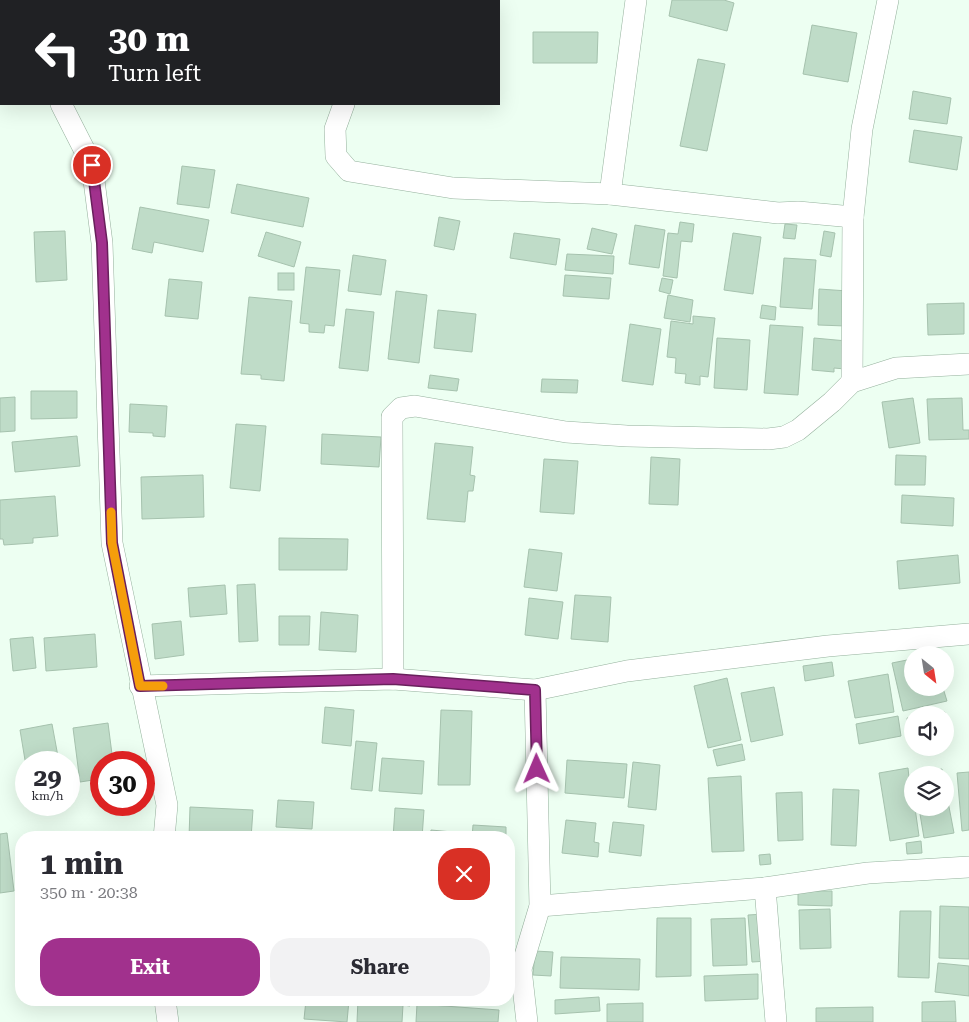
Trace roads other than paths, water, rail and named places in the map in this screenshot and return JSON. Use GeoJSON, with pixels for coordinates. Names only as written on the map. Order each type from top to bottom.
{"type":"FeatureCollection","features":[{"type":"Feature","properties":{"kind":"street"},"geometry":{"type":"LineString","coordinates":[[610,194],[636,0]]}},
{"type":"Feature","properties":{"kind":"street"},"geometry":{"type":"LineString","coordinates":[[852,382],[853,218],[862,129],[888,0]]}},
{"type":"Feature","properties":{"kind":"street"},"geometry":{"type":"LineString","coordinates":[[61,105],[92,165],[102,243],[112,543],[140,686],[167,805],[165,831]]}},
{"type":"Feature","properties":{"kind":"street"},"geometry":{"type":"LineString","coordinates":[[344,105],[335,129],[336,156],[349,171],[453,188],[610,194],[778,213],[798,212],[853,218]]}},
{"type":"Feature","properties":{"kind":"street"},"geometry":{"type":"LineString","coordinates":[[393,679],[392,417],[401,408],[415,406],[566,432],[627,436],[768,440],[784,437],[798,430],[832,402],[852,382],[896,368],[969,364]]}},
{"type":"Feature","properties":{"kind":"street"},"geometry":{"type":"LineString","coordinates":[[140,686],[393,679],[535,690],[627,671],[828,646],[969,634]]}},
{"type":"Feature","properties":{"kind":"street"},"geometry":{"type":"LineString","coordinates":[[527,1022],[515,968],[540,906],[535,690]]}},
{"type":"Feature","properties":{"kind":"street"},"geometry":{"type":"LineString","coordinates":[[540,906],[764,888],[868,873],[969,867]]}},
{"type":"Feature","properties":{"kind":"street"},"geometry":{"type":"LineString","coordinates":[[764,888],[776,1022]]}},
{"type":"Feature","properties":{"kind":"street"},"geometry":{"type":"LineString","coordinates":[[166,1006],[168,1022]]}}]}
